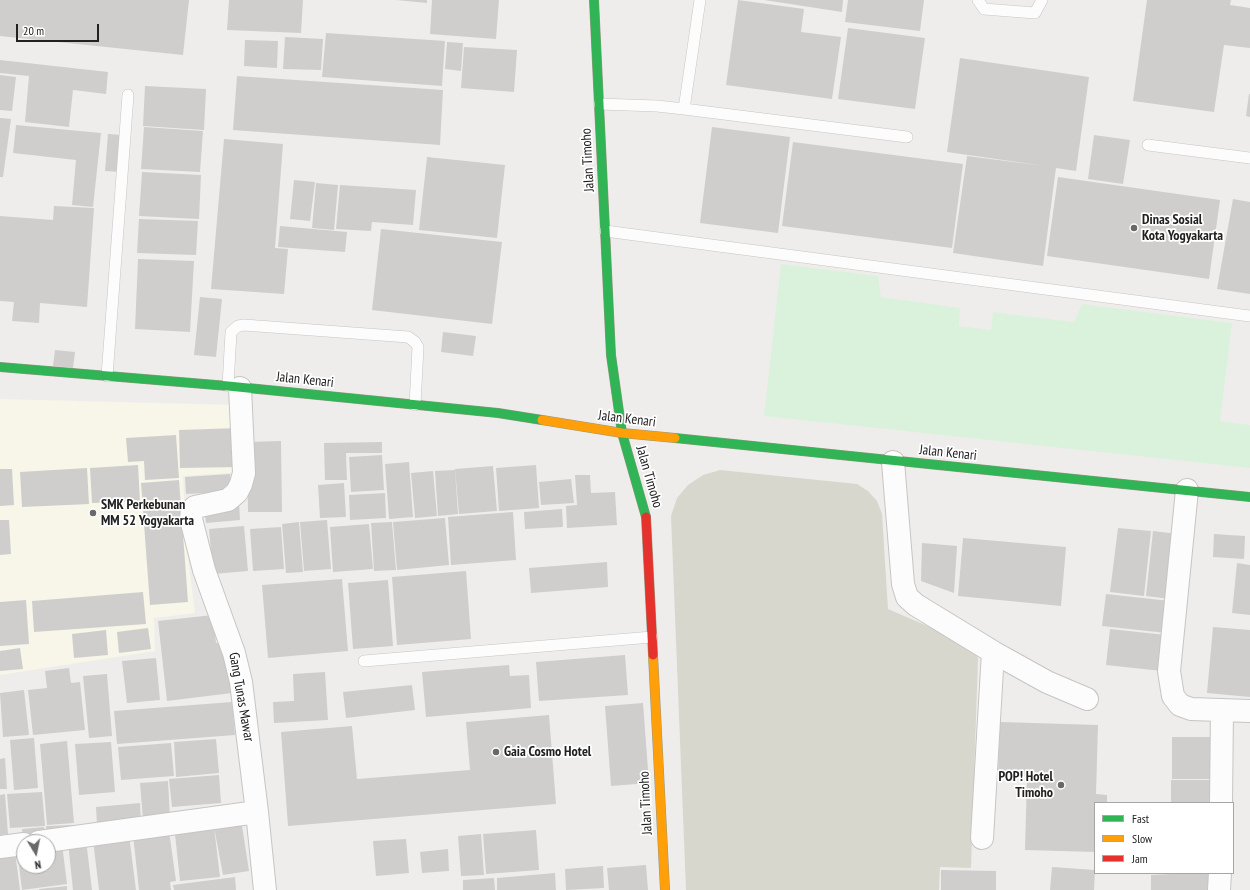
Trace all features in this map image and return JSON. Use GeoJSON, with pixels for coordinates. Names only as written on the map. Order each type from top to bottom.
{"type":"FeatureCollection","features":[{"type":"Feature","properties":{"kind":"main road","name":"Jalan Timoho"},"geometry":{"type":"LineString","coordinates":[[594,0],[611,355],[622,433],[646,516],[665,890]]}},
{"type":"Feature","properties":{"kind":"main road","name":"Jalan Kenari"},"geometry":{"type":"LineString","coordinates":[[0,367],[234,387],[498,413],[622,433],[893,462],[1250,497]]}},
{"type":"Feature","properties":{"kind":"street","name":"Gang Tunas Mawar"},"geometry":{"type":"LineString","coordinates":[[234,387],[244,473],[241,484],[237,492],[228,500],[199,505],[192,510],[191,519],[204,570],[234,653],[239,675],[257,812],[265,890]]}},
{"type":"Feature","properties":{"kind":"street"},"geometry":{"type":"LineString","coordinates":[[893,462],[902,584],[907,597],[916,605],[993,652],[1047,682],[1087,699]]}},
{"type":"Feature","properties":{"kind":"street"},"geometry":{"type":"LineString","coordinates":[[1187,490],[1168,671],[1172,696],[1180,705],[1191,709],[1250,711]]}},
{"type":"Feature","properties":{"kind":"street"},"geometry":{"type":"LineString","coordinates":[[982,838],[993,652]]}},
{"type":"Feature","properties":{"kind":"street"},"geometry":{"type":"LineString","coordinates":[[1221,802],[1222,710]]}},
{"type":"Feature","properties":{"kind":"street"},"geometry":{"type":"LineString","coordinates":[[56,840],[257,812]]}},
{"type":"Feature","properties":{"kind":"street"},"geometry":{"type":"LineString","coordinates":[[0,847],[16,845]]}},
{"type":"Feature","properties":{"kind":"street"},"geometry":{"type":"LineString","coordinates":[[1220,874],[1220,890]]}},
{"type":"Feature","properties":{"kind":"lane"},"geometry":{"type":"LineString","coordinates":[[684,110],[700,0]]}},
{"type":"Feature","properties":{"kind":"lane"},"geometry":{"type":"LineString","coordinates":[[978,0],[984,9],[1035,13],[1042,0]]}},
{"type":"Feature","properties":{"kind":"lane"},"geometry":{"type":"LineString","coordinates":[[107,376],[128,96]]}},
{"type":"Feature","properties":{"kind":"lane"},"geometry":{"type":"LineString","coordinates":[[599,104],[656,106],[907,137]]}},
{"type":"Feature","properties":{"kind":"lane"},"geometry":{"type":"LineString","coordinates":[[1148,145],[1250,158]]}},
{"type":"Feature","properties":{"kind":"lane"},"geometry":{"type":"LineString","coordinates":[[605,231],[1250,316]]}},
{"type":"Feature","properties":{"kind":"lane"},"geometry":{"type":"LineString","coordinates":[[234,387],[231,332],[238,326],[408,337],[415,342],[418,347],[414,405]]}},
{"type":"Feature","properties":{"kind":"lane"},"geometry":{"type":"LineString","coordinates":[[364,661],[652,637]]}},
{"type":"Feature","properties":{"kind":"shaded area","name":"SMK Perkebunan MM 52 Yogyakarta"},"geometry":{"type":"Polygon","coordinates":[[[0,399],[239,405],[243,472],[183,476],[187,550],[195,613],[154,618],[155,651],[0,675],[0,399]]]}},
{"type":"Feature","properties":{"kind":"shaded area"},"geometry":{"type":"Polygon","coordinates":[[[720,470],[857,484],[868,491],[877,501],[882,514],[888,609],[962,641],[972,648],[978,658],[971,868],[940,867],[939,890],[686,890],[671,516],[677,498],[688,485],[703,475],[720,470]]]}},
{"type":"Feature","properties":{"kind":"green space"},"geometry":{"type":"Polygon","coordinates":[[[781,264],[878,276],[881,297],[960,308],[959,326],[991,330],[993,312],[1074,322],[1082,304],[1232,323],[1220,421],[1250,425],[1250,468],[764,416],[781,264]]]}},
{"type":"Feature","properties":{"kind":"building"},"geometry":{"type":"Polygon","coordinates":[[[0,0],[189,0],[183,55],[0,36],[0,0]]]}},
{"type":"Feature","properties":{"kind":"building"},"geometry":{"type":"Polygon","coordinates":[[[229,0],[303,0],[301,33],[227,30],[229,0]]]}},
{"type":"Feature","properties":{"kind":"building"},"geometry":{"type":"Polygon","coordinates":[[[396,0],[427,0],[427,3],[396,0]]]}},
{"type":"Feature","properties":{"kind":"building"},"geometry":{"type":"Polygon","coordinates":[[[432,0],[499,0],[496,39],[430,34],[432,0]]]}},
{"type":"Feature","properties":{"kind":"building"},"geometry":{"type":"Polygon","coordinates":[[[738,0],[804,9],[801,32],[841,37],[832,99],[726,85],[738,0]]]}},
{"type":"Feature","properties":{"kind":"building"},"geometry":{"type":"Polygon","coordinates":[[[764,0],[843,0],[842,12],[764,0]]]}},
{"type":"Feature","properties":{"kind":"building"},"geometry":{"type":"Polygon","coordinates":[[[848,0],[924,0],[920,31],[845,22],[848,0]]]}},
{"type":"Feature","properties":{"kind":"building"},"geometry":{"type":"Polygon","coordinates":[[[1147,0],[1231,0],[1230,5],[1250,8],[1250,48],[1224,45],[1214,112],[1133,101],[1147,0]]]}},
{"type":"Feature","properties":{"kind":"building"},"geometry":{"type":"Polygon","coordinates":[[[848,28],[925,38],[915,109],[838,99],[848,28]]]}},
{"type":"Feature","properties":{"kind":"building"},"geometry":{"type":"Polygon","coordinates":[[[326,33],[445,41],[442,86],[322,77],[326,33]]]}},
{"type":"Feature","properties":{"kind":"building"},"geometry":{"type":"Polygon","coordinates":[[[285,37],[323,39],[321,70],[283,69],[285,37]]]}},
{"type":"Feature","properties":{"kind":"building"},"geometry":{"type":"Polygon","coordinates":[[[245,40],[278,41],[277,68],[244,66],[245,40]]]}},
{"type":"Feature","properties":{"kind":"building"},"geometry":{"type":"Polygon","coordinates":[[[447,42],[463,43],[461,71],[445,69],[447,42]]]}},
{"type":"Feature","properties":{"kind":"building"},"geometry":{"type":"Polygon","coordinates":[[[464,47],[517,50],[514,92],[461,88],[464,47]]]}},
{"type":"Feature","properties":{"kind":"building"},"geometry":{"type":"Polygon","coordinates":[[[960,58],[1089,77],[1076,171],[1056,168],[1043,266],[953,253],[967,156],[1045,166],[947,152],[960,58]]]}},
{"type":"Feature","properties":{"kind":"building"},"geometry":{"type":"Polygon","coordinates":[[[0,60],[108,72],[106,94],[73,90],[69,127],[25,122],[29,76],[0,73],[0,60]]]}},
{"type":"Feature","properties":{"kind":"building"},"geometry":{"type":"Polygon","coordinates":[[[0,75],[16,77],[12,111],[0,110],[0,75]]]}},
{"type":"Feature","properties":{"kind":"building"},"geometry":{"type":"Polygon","coordinates":[[[237,76],[443,90],[440,145],[233,130],[237,76]]]}},
{"type":"Feature","properties":{"kind":"building"},"geometry":{"type":"Polygon","coordinates":[[[145,86],[206,89],[204,130],[143,126],[145,86]]]}},
{"type":"Feature","properties":{"kind":"building"},"geometry":{"type":"Polygon","coordinates":[[[1250,94],[1250,117],[1246,116],[1250,94]]]}},
{"type":"Feature","properties":{"kind":"building"},"geometry":{"type":"Polygon","coordinates":[[[0,118],[11,119],[3,177],[0,177],[0,118]]]}},
{"type":"Feature","properties":{"kind":"building"},"geometry":{"type":"Polygon","coordinates":[[[16,125],[101,133],[93,207],[72,205],[76,160],[13,153],[16,125]]]}},
{"type":"Feature","properties":{"kind":"building"},"geometry":{"type":"Polygon","coordinates":[[[144,127],[203,131],[200,172],[141,169],[144,127]]]}},
{"type":"Feature","properties":{"kind":"building"},"geometry":{"type":"Polygon","coordinates":[[[712,127],[790,137],[778,233],[700,223],[712,127]]]}},
{"type":"Feature","properties":{"kind":"building"},"geometry":{"type":"Polygon","coordinates":[[[108,134],[123,135],[120,172],[105,171],[108,134]]]}},
{"type":"Feature","properties":{"kind":"building"},"geometry":{"type":"Polygon","coordinates":[[[1094,135],[1130,140],[1123,184],[1088,179],[1094,135]]]}},
{"type":"Feature","properties":{"kind":"building"},"geometry":{"type":"Polygon","coordinates":[[[224,139],[283,144],[275,248],[288,249],[284,294],[211,289],[224,139]]]}},
{"type":"Feature","properties":{"kind":"building"},"geometry":{"type":"Polygon","coordinates":[[[793,142],[963,164],[952,248],[782,226],[793,142]]]}},
{"type":"Feature","properties":{"kind":"building"},"geometry":{"type":"Polygon","coordinates":[[[427,157],[505,165],[497,238],[419,230],[427,157]]]}},
{"type":"Feature","properties":{"kind":"building"},"geometry":{"type":"Polygon","coordinates":[[[142,172],[201,175],[199,219],[139,216],[142,172]]]}},
{"type":"Feature","properties":{"kind":"building","name":"Dinas Sosial Kota Yogyakarta"},"geometry":{"type":"Polygon","coordinates":[[[1058,177],[1220,200],[1209,279],[1047,256],[1058,177]]]}},
{"type":"Feature","properties":{"kind":"building"},"geometry":{"type":"Polygon","coordinates":[[[294,180],[315,182],[310,221],[290,219],[294,180]]]}},
{"type":"Feature","properties":{"kind":"building"},"geometry":{"type":"Polygon","coordinates":[[[316,183],[338,185],[334,230],[312,228],[316,183]]]}},
{"type":"Feature","properties":{"kind":"building"},"geometry":{"type":"Polygon","coordinates":[[[340,185],[416,190],[413,225],[372,222],[371,231],[336,229],[340,185]]]}},
{"type":"Feature","properties":{"kind":"building"},"geometry":{"type":"Polygon","coordinates":[[[1233,199],[1250,202],[1250,294],[1217,289],[1233,199]]]}},
{"type":"Feature","properties":{"kind":"building"},"geometry":{"type":"Polygon","coordinates":[[[54,206],[94,208],[87,307],[40,303],[39,323],[12,321],[14,302],[0,301],[0,216],[53,220],[54,206]]]}},
{"type":"Feature","properties":{"kind":"building"},"geometry":{"type":"Polygon","coordinates":[[[139,219],[198,221],[196,255],[137,253],[139,219]]]}},
{"type":"Feature","properties":{"kind":"building"},"geometry":{"type":"Polygon","coordinates":[[[280,226],[347,232],[345,252],[278,247],[280,226]]]}},
{"type":"Feature","properties":{"kind":"building"},"geometry":{"type":"Polygon","coordinates":[[[381,229],[502,242],[492,324],[372,310],[381,229]]]}},
{"type":"Feature","properties":{"kind":"building"},"geometry":{"type":"Polygon","coordinates":[[[138,259],[194,261],[190,332],[135,329],[138,259]]]}},
{"type":"Feature","properties":{"kind":"building"},"geometry":{"type":"Polygon","coordinates":[[[200,297],[222,299],[216,357],[194,355],[200,297]]]}},
{"type":"Feature","properties":{"kind":"building"},"geometry":{"type":"Polygon","coordinates":[[[443,332],[476,336],[473,356],[441,352],[443,332]]]}},
{"type":"Feature","properties":{"kind":"building"},"geometry":{"type":"Polygon","coordinates":[[[55,350],[75,352],[73,368],[53,366],[55,350]]]}},
{"type":"Feature","properties":{"kind":"building"},"geometry":{"type":"Polygon","coordinates":[[[239,428],[240,467],[180,468],[179,430],[239,428]]]}},
{"type":"Feature","properties":{"kind":"building"},"geometry":{"type":"Polygon","coordinates":[[[176,435],[179,478],[145,480],[144,461],[128,462],[126,438],[176,435]]]}},
{"type":"Feature","properties":{"kind":"building"},"geometry":{"type":"Polygon","coordinates":[[[281,441],[282,512],[248,512],[247,442],[281,441]]]}},
{"type":"Feature","properties":{"kind":"building"},"geometry":{"type":"Polygon","coordinates":[[[382,442],[382,453],[346,453],[347,480],[325,480],[324,443],[382,442]]]}},
{"type":"Feature","properties":{"kind":"building"},"geometry":{"type":"Polygon","coordinates":[[[382,455],[384,490],[351,492],[349,457],[382,455]]]}},
{"type":"Feature","properties":{"kind":"building"},"geometry":{"type":"Polygon","coordinates":[[[409,462],[413,517],[389,519],[385,464],[409,462]]]}},
{"type":"Feature","properties":{"kind":"building"},"geometry":{"type":"Polygon","coordinates":[[[138,465],[140,501],[92,503],[90,468],[138,465]]]}},
{"type":"Feature","properties":{"kind":"building"},"geometry":{"type":"Polygon","coordinates":[[[536,465],[539,508],[499,511],[496,468],[536,465]]]}},
{"type":"Feature","properties":{"kind":"building"},"geometry":{"type":"Polygon","coordinates":[[[493,466],[497,511],[459,514],[455,469],[493,466]]]}},
{"type":"Feature","properties":{"kind":"building"},"geometry":{"type":"Polygon","coordinates":[[[87,468],[89,504],[22,507],[20,472],[87,468]]]}},
{"type":"Feature","properties":{"kind":"building"},"geometry":{"type":"Polygon","coordinates":[[[0,469],[12,469],[14,505],[0,506],[0,469]]]}},
{"type":"Feature","properties":{"kind":"building"},"geometry":{"type":"Polygon","coordinates":[[[455,470],[458,514],[438,516],[435,471],[455,470]]]}},
{"type":"Feature","properties":{"kind":"building"},"geometry":{"type":"Polygon","coordinates":[[[433,471],[437,516],[415,518],[411,473],[433,471]]]}},
{"type":"Feature","properties":{"kind":"building"},"geometry":{"type":"Polygon","coordinates":[[[230,474],[231,492],[186,494],[185,477],[230,474]]]}},
{"type":"Feature","properties":{"kind":"building"},"geometry":{"type":"Polygon","coordinates":[[[575,475],[590,475],[591,493],[615,492],[617,525],[567,528],[566,506],[577,505],[575,475]]]}},
{"type":"Feature","properties":{"kind":"building"},"geometry":{"type":"Polygon","coordinates":[[[571,479],[574,503],[541,505],[539,482],[571,479]]]}},
{"type":"Feature","properties":{"kind":"building"},"geometry":{"type":"Polygon","coordinates":[[[179,480],[188,602],[150,605],[141,483],[179,480]]]}},
{"type":"Feature","properties":{"kind":"building"},"geometry":{"type":"Polygon","coordinates":[[[344,483],[346,517],[320,518],[318,485],[344,483]]]}},
{"type":"Feature","properties":{"kind":"building"},"geometry":{"type":"Polygon","coordinates":[[[385,493],[386,518],[350,520],[349,495],[385,493]]]}},
{"type":"Feature","properties":{"kind":"building"},"geometry":{"type":"Polygon","coordinates":[[[239,503],[240,520],[206,523],[204,506],[239,503]]]}},
{"type":"Feature","properties":{"kind":"building"},"geometry":{"type":"Polygon","coordinates":[[[562,509],[563,527],[525,529],[524,512],[562,509]]]}},
{"type":"Feature","properties":{"kind":"building"},"geometry":{"type":"Polygon","coordinates":[[[513,512],[516,560],[451,565],[448,517],[513,512]]]}},
{"type":"Feature","properties":{"kind":"building"},"geometry":{"type":"Polygon","coordinates":[[[445,518],[449,565],[397,570],[393,522],[445,518]]]}},
{"type":"Feature","properties":{"kind":"building"},"geometry":{"type":"Polygon","coordinates":[[[0,520],[9,520],[11,554],[0,555],[0,520]]]}},
{"type":"Feature","properties":{"kind":"building"},"geometry":{"type":"Polygon","coordinates":[[[327,520],[331,569],[304,571],[300,522],[327,520]]]}},
{"type":"Feature","properties":{"kind":"building"},"geometry":{"type":"Polygon","coordinates":[[[299,522],[303,572],[286,573],[282,524],[299,522]]]}},
{"type":"Feature","properties":{"kind":"building"},"geometry":{"type":"Polygon","coordinates":[[[392,522],[396,570],[374,571],[371,523],[392,522]]]}},
{"type":"Feature","properties":{"kind":"building"},"geometry":{"type":"Polygon","coordinates":[[[369,524],[373,569],[333,572],[330,527],[369,524]]]}},
{"type":"Feature","properties":{"kind":"building"},"geometry":{"type":"Polygon","coordinates":[[[244,526],[248,571],[213,574],[209,529],[244,526]]]}},
{"type":"Feature","properties":{"kind":"building"},"geometry":{"type":"Polygon","coordinates":[[[281,527],[284,569],[253,571],[250,529],[281,527]]]}},
{"type":"Feature","properties":{"kind":"building"},"geometry":{"type":"Polygon","coordinates":[[[1118,528],[1151,531],[1144,596],[1110,592],[1118,528]]]}},
{"type":"Feature","properties":{"kind":"building"},"geometry":{"type":"Polygon","coordinates":[[[1153,531],[1178,534],[1170,599],[1146,596],[1153,531]]]}},
{"type":"Feature","properties":{"kind":"building"},"geometry":{"type":"Polygon","coordinates":[[[1214,534],[1245,536],[1244,559],[1213,557],[1214,534]]]}},
{"type":"Feature","properties":{"kind":"building"},"geometry":{"type":"Polygon","coordinates":[[[963,538],[1066,547],[1061,606],[958,596],[963,538]]]}},
{"type":"Feature","properties":{"kind":"building"},"geometry":{"type":"Polygon","coordinates":[[[922,543],[957,546],[954,593],[921,581],[922,543]]]}},
{"type":"Feature","properties":{"kind":"building"},"geometry":{"type":"Polygon","coordinates":[[[607,562],[608,587],[531,593],[529,568],[607,562]]]}},
{"type":"Feature","properties":{"kind":"building"},"geometry":{"type":"Polygon","coordinates":[[[1237,563],[1250,565],[1250,615],[1232,613],[1237,563]]]}},
{"type":"Feature","properties":{"kind":"building"},"geometry":{"type":"Polygon","coordinates":[[[466,571],[471,639],[397,645],[392,577],[466,571]]]}},
{"type":"Feature","properties":{"kind":"building"},"geometry":{"type":"Polygon","coordinates":[[[342,579],[348,651],[268,658],[262,585],[342,579]]]}},
{"type":"Feature","properties":{"kind":"building"},"geometry":{"type":"Polygon","coordinates":[[[388,580],[393,646],[353,649],[348,583],[388,580]]]}},
{"type":"Feature","properties":{"kind":"building"},"geometry":{"type":"Polygon","coordinates":[[[143,592],[146,624],[34,632],[32,601],[143,592]]]}},
{"type":"Feature","properties":{"kind":"building"},"geometry":{"type":"Polygon","coordinates":[[[1106,594],[1170,601],[1166,633],[1102,626],[1106,594]]]}},
{"type":"Feature","properties":{"kind":"building"},"geometry":{"type":"Polygon","coordinates":[[[26,600],[29,644],[0,646],[0,602],[26,600]]]}},
{"type":"Feature","properties":{"kind":"building"},"geometry":{"type":"Polygon","coordinates":[[[213,615],[216,643],[226,642],[232,693],[167,701],[158,621],[213,615]]]}},
{"type":"Feature","properties":{"kind":"building"},"geometry":{"type":"Polygon","coordinates":[[[1213,627],[1250,630],[1250,697],[1207,693],[1213,627]]]}},
{"type":"Feature","properties":{"kind":"building"},"geometry":{"type":"Polygon","coordinates":[[[148,628],[151,649],[119,653],[117,632],[148,628]]]}},
{"type":"Feature","properties":{"kind":"building"},"geometry":{"type":"Polygon","coordinates":[[[1110,629],[1166,635],[1162,671],[1106,665],[1110,629]]]}},
{"type":"Feature","properties":{"kind":"building"},"geometry":{"type":"Polygon","coordinates":[[[106,630],[108,655],[74,658],[72,634],[106,630]]]}},
{"type":"Feature","properties":{"kind":"building"},"geometry":{"type":"Polygon","coordinates":[[[20,648],[23,669],[0,671],[0,651],[20,648]]]}},
{"type":"Feature","properties":{"kind":"building"},"geometry":{"type":"Polygon","coordinates":[[[625,655],[628,695],[539,701],[536,662],[625,655]]]}},
{"type":"Feature","properties":{"kind":"building"},"geometry":{"type":"Polygon","coordinates":[[[156,658],[160,700],[127,703],[122,661],[156,658]]]}},
{"type":"Feature","properties":{"kind":"building"},"geometry":{"type":"Polygon","coordinates":[[[509,665],[510,676],[529,675],[531,708],[426,717],[422,672],[509,665]]]}},
{"type":"Feature","properties":{"kind":"building"},"geometry":{"type":"Polygon","coordinates":[[[69,668],[71,683],[80,682],[85,730],[33,735],[28,690],[47,688],[45,671],[69,668]]]}},
{"type":"Feature","properties":{"kind":"building"},"geometry":{"type":"Polygon","coordinates":[[[325,672],[328,720],[274,723],[273,702],[294,701],[293,674],[325,672]]]}},
{"type":"Feature","properties":{"kind":"building"},"geometry":{"type":"Polygon","coordinates":[[[107,674],[112,736],[89,738],[83,676],[107,674]]]}},
{"type":"Feature","properties":{"kind":"building"},"geometry":{"type":"Polygon","coordinates":[[[412,685],[415,710],[346,718],[343,692],[412,685]]]}},
{"type":"Feature","properties":{"kind":"building"},"geometry":{"type":"Polygon","coordinates":[[[24,690],[29,735],[3,737],[0,693],[24,690]]]}},
{"type":"Feature","properties":{"kind":"building"},"geometry":{"type":"Polygon","coordinates":[[[232,702],[235,735],[117,744],[114,711],[232,702]]]}},
{"type":"Feature","properties":{"kind":"building"},"geometry":{"type":"Polygon","coordinates":[[[643,703],[649,783],[611,786],[605,706],[643,703]]]}},
{"type":"Feature","properties":{"kind":"building"},"geometry":{"type":"Polygon","coordinates":[[[549,715],[556,804],[288,826],[281,732],[352,726],[357,779],[470,770],[466,722],[549,715]]]}},
{"type":"Feature","properties":{"kind":"building","name":"POP! Hotel Timoho"},"geometry":{"type":"Polygon","coordinates":[[[1000,722],[1098,725],[1096,794],[1107,795],[1107,802],[1094,802],[1094,852],[1025,850],[1027,776],[998,775],[1000,722]]]}},
{"type":"Feature","properties":{"kind":"building"},"geometry":{"type":"Polygon","coordinates":[[[1172,737],[1216,737],[1216,779],[1172,779],[1172,737]]]}},
{"type":"Feature","properties":{"kind":"building"},"geometry":{"type":"Polygon","coordinates":[[[34,738],[38,788],[14,790],[10,740],[34,738]]]}},
{"type":"Feature","properties":{"kind":"building"},"geometry":{"type":"Polygon","coordinates":[[[216,739],[219,773],[176,777],[174,742],[216,739]]]}},
{"type":"Feature","properties":{"kind":"building"},"geometry":{"type":"Polygon","coordinates":[[[67,741],[74,823],[47,825],[40,744],[67,741]]]}},
{"type":"Feature","properties":{"kind":"building"},"geometry":{"type":"Polygon","coordinates":[[[111,742],[115,792],[79,795],[75,744],[111,742]]]}},
{"type":"Feature","properties":{"kind":"building"},"geometry":{"type":"Polygon","coordinates":[[[171,743],[174,776],[121,780],[118,747],[171,743]]]}},
{"type":"Feature","properties":{"kind":"building"},"geometry":{"type":"Polygon","coordinates":[[[5,758],[7,789],[0,789],[0,759],[5,758]]]}},
{"type":"Feature","properties":{"kind":"building"},"geometry":{"type":"Polygon","coordinates":[[[219,775],[221,803],[172,807],[169,779],[219,775]]]}},
{"type":"Feature","properties":{"kind":"building"},"geometry":{"type":"Polygon","coordinates":[[[1171,780],[1215,780],[1215,802],[1171,802],[1171,780]]]}},
{"type":"Feature","properties":{"kind":"building"},"geometry":{"type":"Polygon","coordinates":[[[168,781],[170,818],[143,820],[140,783],[168,781]]]}},
{"type":"Feature","properties":{"kind":"building"},"geometry":{"type":"Polygon","coordinates":[[[42,792],[45,826],[10,828],[7,794],[42,792]]]}},
{"type":"Feature","properties":{"kind":"building"},"geometry":{"type":"Polygon","coordinates":[[[5,794],[8,834],[0,835],[0,795],[5,794]]]}},
{"type":"Feature","properties":{"kind":"building"},"geometry":{"type":"Polygon","coordinates":[[[140,803],[141,822],[97,825],[96,807],[140,803]]]}},
{"type":"Feature","properties":{"kind":"building"},"geometry":{"type":"Polygon","coordinates":[[[241,819],[249,871],[223,875],[214,827],[220,877],[180,881],[174,825],[241,819]]]}},
{"type":"Feature","properties":{"kind":"building"},"geometry":{"type":"Polygon","coordinates":[[[73,825],[74,834],[56,836],[56,834],[47,834],[46,826],[73,825]]]}},
{"type":"Feature","properties":{"kind":"building"},"geometry":{"type":"Polygon","coordinates":[[[44,827],[45,834],[22,834],[22,829],[44,827]]]}},
{"type":"Feature","properties":{"kind":"building"},"geometry":{"type":"Polygon","coordinates":[[[536,830],[539,870],[486,874],[483,834],[536,830]]]}},
{"type":"Feature","properties":{"kind":"building"},"geometry":{"type":"Polygon","coordinates":[[[169,831],[176,881],[170,882],[171,890],[139,890],[133,835],[169,831]]]}},
{"type":"Feature","properties":{"kind":"building"},"geometry":{"type":"Polygon","coordinates":[[[481,834],[484,875],[461,876],[458,836],[481,834]]]}},
{"type":"Feature","properties":{"kind":"building"},"geometry":{"type":"Polygon","coordinates":[[[129,835],[136,890],[99,890],[93,840],[129,835]]]}},
{"type":"Feature","properties":{"kind":"building"},"geometry":{"type":"Polygon","coordinates":[[[406,839],[409,873],[376,876],[373,841],[406,839]]]}},
{"type":"Feature","properties":{"kind":"building"},"geometry":{"type":"Polygon","coordinates":[[[86,840],[92,890],[73,890],[68,842],[86,840]]]}},
{"type":"Feature","properties":{"kind":"building"},"geometry":{"type":"Polygon","coordinates":[[[56,844],[62,844],[67,884],[22,890],[20,874],[56,874],[56,844]]]}},
{"type":"Feature","properties":{"kind":"building"},"geometry":{"type":"Polygon","coordinates":[[[448,849],[449,871],[422,873],[420,852],[448,849]]]}},
{"type":"Feature","properties":{"kind":"building"},"geometry":{"type":"Polygon","coordinates":[[[15,852],[16,874],[18,874],[20,890],[0,890],[0,854],[15,852]]]}},
{"type":"Feature","properties":{"kind":"building"},"geometry":{"type":"Polygon","coordinates":[[[646,865],[648,890],[609,890],[607,868],[646,865]]]}},
{"type":"Feature","properties":{"kind":"building"},"geometry":{"type":"Polygon","coordinates":[[[603,866],[604,888],[566,890],[565,869],[603,866]]]}},
{"type":"Feature","properties":{"kind":"building"},"geometry":{"type":"Polygon","coordinates":[[[1052,867],[1094,870],[1094,890],[1050,890],[1052,867]]]}},
{"type":"Feature","properties":{"kind":"building"},"geometry":{"type":"Polygon","coordinates":[[[941,870],[996,871],[996,890],[941,890],[941,870]]]}},
{"type":"Feature","properties":{"kind":"building"},"geometry":{"type":"Polygon","coordinates":[[[555,873],[556,890],[497,890],[497,878],[555,873]]]}},
{"type":"Feature","properties":{"kind":"building"},"geometry":{"type":"Polygon","coordinates":[[[1214,874],[1214,890],[1151,890],[1151,875],[1214,874]]]}},
{"type":"Feature","properties":{"kind":"building"},"geometry":{"type":"Polygon","coordinates":[[[235,877],[236,890],[174,890],[173,885],[235,877]]]}},
{"type":"Feature","properties":{"kind":"building"},"geometry":{"type":"Polygon","coordinates":[[[494,878],[495,890],[463,890],[463,880],[494,878]]]}},
{"type":"Feature","properties":{"kind":"building"},"geometry":{"type":"Polygon","coordinates":[[[67,886],[67,890],[39,890],[39,889],[67,886]]]}},
{"type":"Feature","properties":{"kind":"traffic: fast"},"geometry":{"type":"LineString","coordinates":[[594,0],[611,355],[622,433],[646,517]]}},
{"type":"Feature","properties":{"kind":"traffic: fast"},"geometry":{"type":"LineString","coordinates":[[0,367],[228,386],[498,413],[542,420]]}},
{"type":"Feature","properties":{"kind":"traffic: fast"},"geometry":{"type":"LineString","coordinates":[[675,438],[1250,497]]}},
{"type":"Feature","properties":{"kind":"traffic: slow"},"geometry":{"type":"LineString","coordinates":[[542,420],[622,433],[675,438]]}},
{"type":"Feature","properties":{"kind":"traffic: slow"},"geometry":{"type":"LineString","coordinates":[[653,655],[665,890]]}},
{"type":"Feature","properties":{"kind":"traffic: jam"},"geometry":{"type":"LineString","coordinates":[[646,517],[653,655]]}},
{"type":"Feature","properties":{"kind":"place","name":"Dinas Sosial Kota Yogyakarta"},"geometry":{"type":"Point","coordinates":[1134,228]}},
{"type":"Feature","properties":{"kind":"place","name":"SMK Perkebunan MM 52 Yogyakarta"},"geometry":{"type":"Point","coordinates":[93,513]}},
{"type":"Feature","properties":{"kind":"place","name":"Gaia Cosmo Hotel"},"geometry":{"type":"Point","coordinates":[496,752]}},
{"type":"Feature","properties":{"kind":"place","name":"POP! Hotel Timoho"},"geometry":{"type":"Point","coordinates":[1061,785]}}]}
